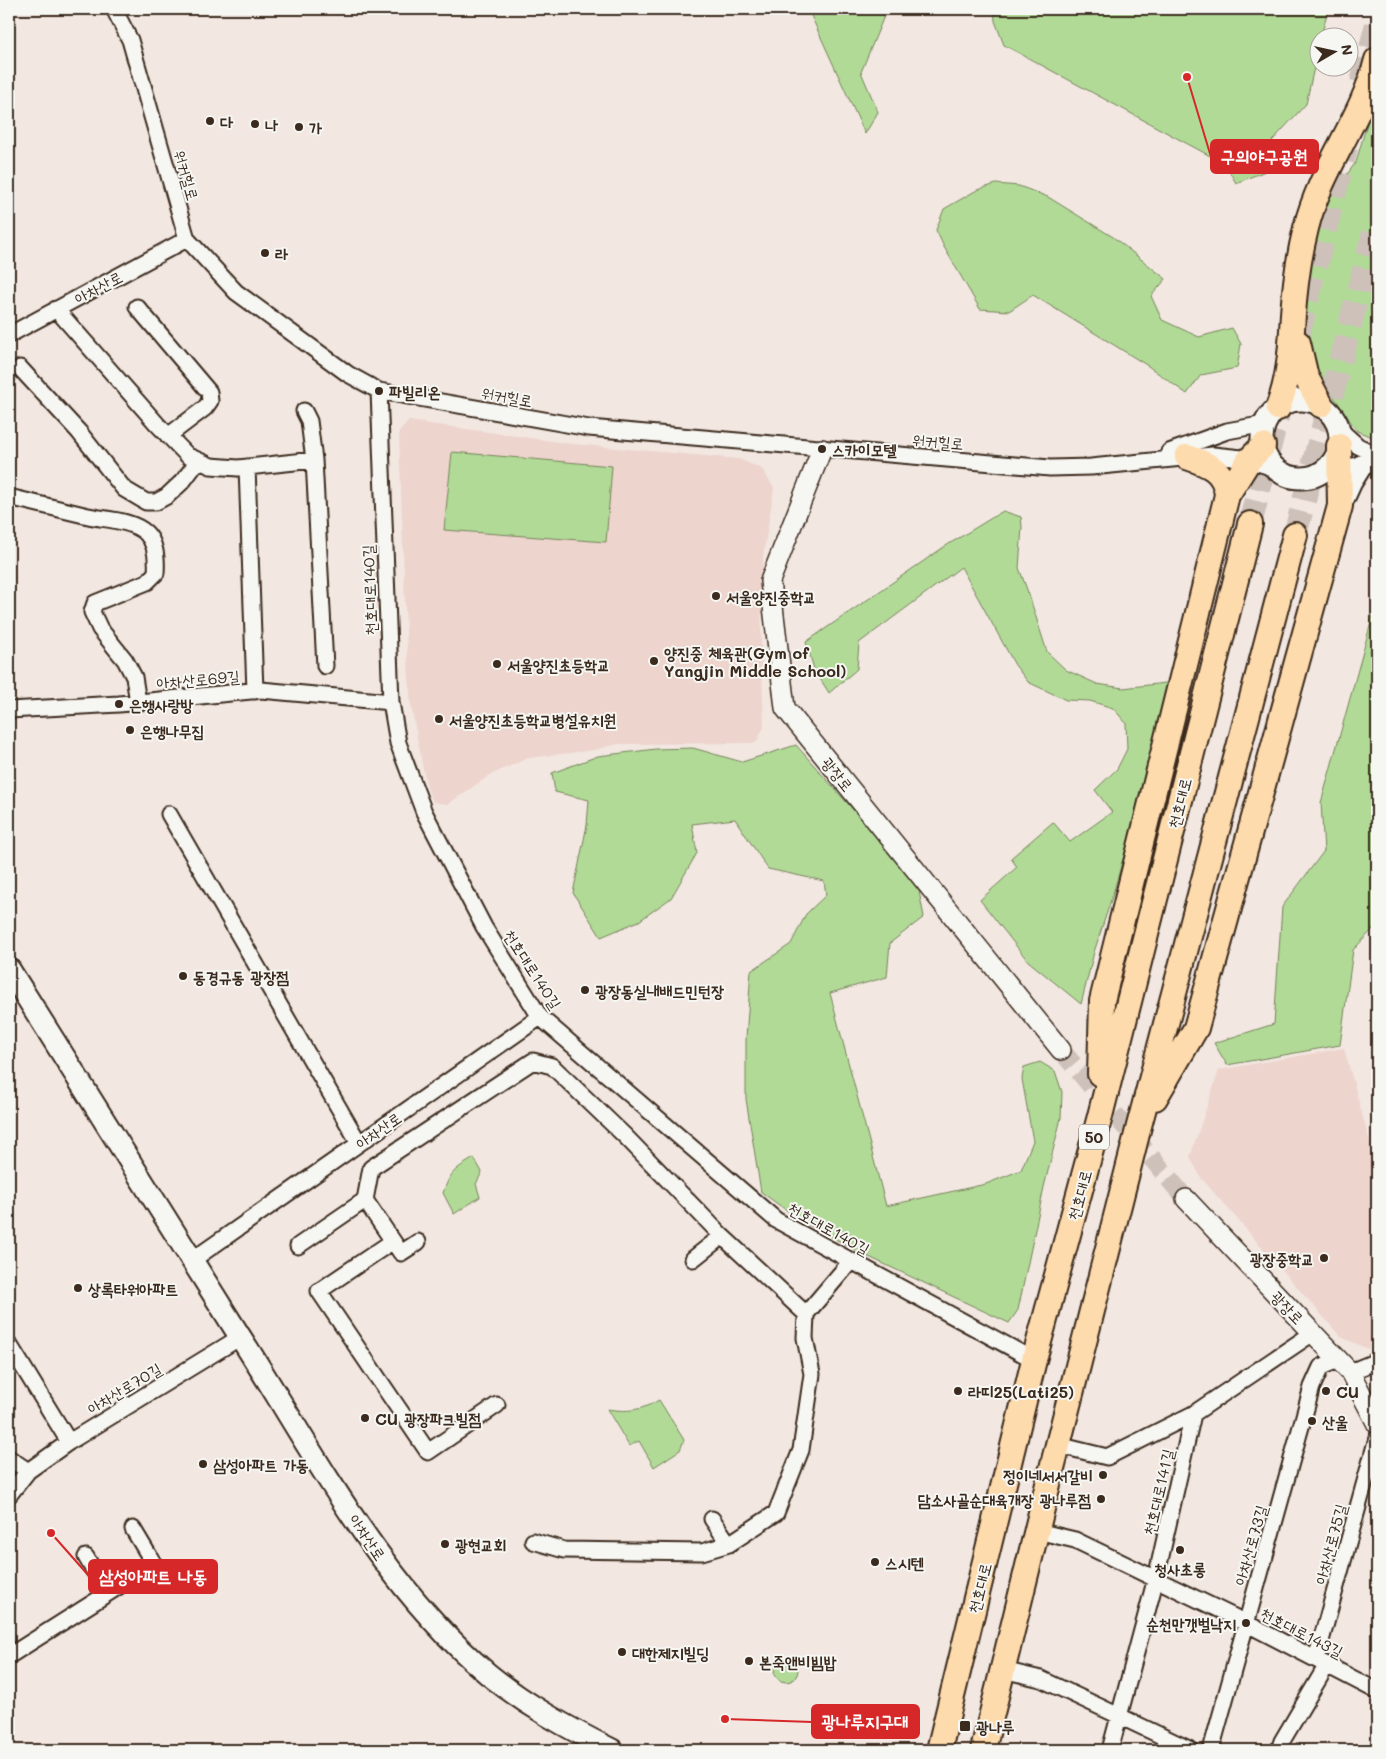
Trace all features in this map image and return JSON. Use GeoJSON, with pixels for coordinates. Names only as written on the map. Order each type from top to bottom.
{"type":"FeatureCollection","features":[{"type":"Feature","properties":{"kind":"main road"},"geometry":{"type":"LineString","coordinates":[[1351,456],[1317,474],[1296,477],[1277,469],[1269,460],[1264,434],[1288,375],[1296,278],[1306,228],[1313,205],[1332,159],[1365,99],[1377,60]]}},
{"type":"Feature","properties":{"kind":"main road"},"geometry":{"type":"LineString","coordinates":[[1139,1126],[1196,1028],[1340,506],[1351,456],[1331,414],[1321,405],[1311,389],[1302,366],[1293,314]]}},
{"type":"Feature","properties":{"kind":"main road"},"geometry":{"type":"LineString","coordinates":[[1099,1120],[1102,1001],[1227,496],[1264,434],[1289,402],[1304,400],[1321,405]]}},
{"type":"Feature","properties":{"kind":"main road"},"geometry":{"type":"LineString","coordinates":[[1187,457],[1210,465],[1220,474],[1226,485],[1227,496]]}},
{"type":"Feature","properties":{"kind":"main road","name":"천호대로"},"geometry":{"type":"LineString","coordinates":[[939,1750],[1034,1360],[1099,1120],[1250,524]]}},
{"type":"Feature","properties":{"kind":"main road","name":"50"},"geometry":{"type":"LineString","coordinates":[[983,1750],[1139,1126],[1296,536]]}},
{"type":"Feature","properties":{"kind":"main road","name":"아차산로"},"geometry":{"type":"LineString","coordinates":[[9,969],[381,1559],[432,1619],[488,1673],[528,1704],[565,1727],[612,1750]]}},
{"type":"Feature","properties":{"kind":"street","name":"워커힐로"},"geometry":{"type":"LineString","coordinates":[[114,9],[130,40],[188,239],[236,292],[348,374],[379,391],[589,428],[1050,468],[1169,461],[1187,457],[1213,455],[1242,458],[1264,434]]}},
{"type":"Feature","properties":{"kind":"street","name":"아차산로"},"geometry":{"type":"LineString","coordinates":[[9,335],[188,239]]}},
{"type":"Feature","properties":{"kind":"street"},"geometry":{"type":"LineString","coordinates":[[138,307],[209,392],[210,401],[205,408],[168,436]]}},
{"type":"Feature","properties":{"kind":"street"},"geometry":{"type":"LineString","coordinates":[[56,309],[168,436],[188,456],[211,466],[247,467],[314,460]]}},
{"type":"Feature","properties":{"kind":"street"},"geometry":{"type":"LineString","coordinates":[[20,368],[79,432],[124,489],[146,502],[156,502],[167,496],[183,481],[198,461]]}},
{"type":"Feature","properties":{"kind":"street","name":"천호대로140길"},"geometry":{"type":"LineString","coordinates":[[379,391],[391,702],[398,743],[424,812],[484,927],[540,1017],[776,1220],[1034,1360]]}},
{"type":"Feature","properties":{"kind":"street"},"geometry":{"type":"LineString","coordinates":[[304,411],[309,421],[314,460],[325,666]]}},
{"type":"Feature","properties":{"kind":"street","name":"워커힐로"},"geometry":{"type":"LineString","coordinates":[[1117,465],[1169,452],[1227,431],[1264,434]]}},
{"type":"Feature","properties":{"kind":"street","name":"광장로"},"geometry":{"type":"LineString","coordinates":[[822,448],[770,581],[785,708],[1061,1050]]}},
{"type":"Feature","properties":{"kind":"street"},"geometry":{"type":"LineString","coordinates":[[247,467],[254,691]]}},
{"type":"Feature","properties":{"kind":"street"},"geometry":{"type":"LineString","coordinates":[[9,497],[126,524],[144,532],[152,540],[156,573],[147,582],[95,603],[92,612],[100,629],[125,660],[134,677],[138,702]]}},
{"type":"Feature","properties":{"kind":"street","name":"아차산로69길"},"geometry":{"type":"LineString","coordinates":[[9,710],[138,702],[254,691],[391,702]]}},
{"type":"Feature","properties":{"kind":"street"},"geometry":{"type":"LineString","coordinates":[[169,814],[359,1143]]}},
{"type":"Feature","properties":{"kind":"street","name":"아차산로"},"geometry":{"type":"LineString","coordinates":[[191,1260],[540,1017]]}},
{"type":"Feature","properties":{"kind":"street"},"geometry":{"type":"LineString","coordinates":[[298,1246],[365,1200],[371,1168],[533,1062],[552,1066],[626,1136],[722,1236],[806,1314]]}},
{"type":"Feature","properties":{"kind":"street","name":"광장로"},"geometry":{"type":"LineString","coordinates":[[1186,1199],[1344,1366],[1377,1424]]}},
{"type":"Feature","properties":{"kind":"street"},"geometry":{"type":"LineString","coordinates":[[365,1200],[401,1253],[418,1242]]}},
{"type":"Feature","properties":{"kind":"street"},"geometry":{"type":"LineString","coordinates":[[693,1259],[722,1236]]}},
{"type":"Feature","properties":{"kind":"street"},"geometry":{"type":"LineString","coordinates":[[393,1241],[320,1291],[428,1452],[497,1405]]}},
{"type":"Feature","properties":{"kind":"street"},"geometry":{"type":"LineString","coordinates":[[533,1541],[564,1550],[702,1552],[729,1544],[776,1513],[801,1450],[812,1374],[805,1338],[806,1314],[851,1260]]}},
{"type":"Feature","properties":{"kind":"street","name":"천호대로141길"},"geometry":{"type":"LineString","coordinates":[[1058,1445],[1107,1457],[1194,1414],[1313,1333]]}},
{"type":"Feature","properties":{"kind":"street","name":"아차산로70길"},"geometry":{"type":"LineString","coordinates":[[9,1495],[28,1471],[69,1442],[234,1341],[239,1336]]}},
{"type":"Feature","properties":{"kind":"street"},"geometry":{"type":"LineString","coordinates":[[9,1344],[69,1442]]}},
{"type":"Feature","properties":{"kind":"street","name":"아차산로73길"},"geometry":{"type":"LineString","coordinates":[[1211,1750],[1312,1386],[1321,1367],[1377,1361]]}},
{"type":"Feature","properties":{"kind":"street","name":"천호대로141길"},"geometry":{"type":"LineString","coordinates":[[1156,1578],[1194,1414]]}},
{"type":"Feature","properties":{"kind":"street","name":"아차산로75길"},"geometry":{"type":"LineString","coordinates":[[1279,1750],[1322,1662],[1377,1438]]}},
{"type":"Feature","properties":{"kind":"street"},"geometry":{"type":"LineString","coordinates":[[9,1458],[28,1471]]}},
{"type":"Feature","properties":{"kind":"street"},"geometry":{"type":"LineString","coordinates":[[712,1519],[729,1544]]}},
{"type":"Feature","properties":{"kind":"street"},"geometry":{"type":"LineString","coordinates":[[9,1656],[154,1564],[133,1529]]}},
{"type":"Feature","properties":{"kind":"street","name":"천호대로143길"},"geometry":{"type":"LineString","coordinates":[[1037,1531],[1075,1540],[1156,1578],[1377,1690]]}},
{"type":"Feature","properties":{"kind":"street"},"geometry":{"type":"LineString","coordinates":[[86,1557],[107,1594]]}},
{"type":"Feature","properties":{"kind":"street"},"geometry":{"type":"LineString","coordinates":[[1110,1750],[1156,1578]]}},
{"type":"Feature","properties":{"kind":"street"},"geometry":{"type":"LineString","coordinates":[[1003,1670],[1041,1679],[1191,1750]]}},
{"type":"Feature","properties":{"kind":"shaded area"},"geometry":{"type":"Polygon","coordinates":[[[409,421],[572,444],[739,459],[762,469],[774,488],[763,557],[761,644],[764,727],[756,743],[618,744],[594,750],[528,758],[490,775],[448,804],[433,802],[425,778],[411,705],[406,633],[399,432],[409,421]]]}},
{"type":"Feature","properties":{"kind":"shaded area","name":"광장중학교"},"geometry":{"type":"Polygon","coordinates":[[[1344,1048],[1377,1169],[1377,1345],[1368,1349],[1341,1337],[1202,1179],[1190,1157],[1219,1070],[1344,1048]]]}},
{"type":"Feature","properties":{"kind":"green space"},"geometry":{"type":"Polygon","coordinates":[[[808,9],[887,9],[861,72],[878,112],[865,134],[808,9]]]}},
{"type":"Feature","properties":{"kind":"green space"},"geometry":{"type":"Polygon","coordinates":[[[994,9],[1328,9],[1323,28],[1308,28],[1308,78],[1312,78],[1306,104],[1272,141],[1285,163],[1236,183],[1225,164],[1004,45],[995,21],[994,9]]]}},
{"type":"Feature","properties":{"kind":"green space"},"geometry":{"type":"Polygon","coordinates":[[[1377,89],[1377,439],[1357,431],[1313,366],[1300,286],[1319,213],[1356,162],[1377,89]]]}},
{"type":"Feature","properties":{"kind":"green space"},"geometry":{"type":"Polygon","coordinates":[[[996,184],[1019,186],[1048,197],[1113,237],[1166,279],[1151,296],[1162,320],[1199,337],[1232,328],[1241,344],[1237,368],[1201,375],[1187,394],[1148,366],[1033,295],[1009,311],[980,309],[936,230],[944,209],[977,190],[996,184]]]}},
{"type":"Feature","properties":{"kind":"green space"},"geometry":{"type":"Polygon","coordinates":[[[452,452],[612,466],[606,542],[444,530],[452,452]]]}},
{"type":"Feature","properties":{"kind":"green space"},"geometry":{"type":"Polygon","coordinates":[[[1003,511],[1021,517],[1019,568],[1047,652],[1066,670],[1097,684],[1123,688],[1174,682],[1113,894],[1094,952],[1081,1004],[1028,961],[980,900],[1017,867],[1011,858],[1053,822],[1070,842],[1112,812],[1095,790],[1117,769],[1127,749],[1126,723],[1113,708],[1090,701],[1066,700],[1028,682],[1015,665],[961,567],[859,643],[857,669],[829,693],[814,669],[806,642],[944,547],[1003,511]]]}},
{"type":"Feature","properties":{"kind":"green space"},"geometry":{"type":"Polygon","coordinates":[[[1377,601],[1377,925],[1353,950],[1340,1045],[1227,1065],[1214,1043],[1274,1024],[1282,907],[1324,851],[1321,803],[1377,601]]]}},
{"type":"Feature","properties":{"kind":"green space"},"geometry":{"type":"Polygon","coordinates":[[[796,745],[918,886],[924,917],[890,943],[887,977],[830,993],[886,1206],[986,1184],[1021,1170],[1033,1141],[1022,1079],[1024,1067],[1040,1062],[1055,1071],[1062,1092],[1061,1118],[1044,1187],[1018,1310],[1009,1323],[867,1256],[800,1220],[761,1192],[746,1099],[746,1038],[751,971],[791,944],[806,914],[826,895],[824,881],[768,869],[735,819],[692,824],[697,853],[671,898],[639,921],[601,937],[573,893],[587,825],[589,800],[555,792],[552,773],[598,756],[656,749],[693,748],[742,762],[796,745]]]}},
{"type":"Feature","properties":{"kind":"green space"},"geometry":{"type":"Polygon","coordinates":[[[474,1158],[482,1172],[476,1184],[480,1197],[454,1214],[443,1193],[448,1180],[454,1172],[474,1158]]]}},
{"type":"Feature","properties":{"kind":"green space"},"geometry":{"type":"Polygon","coordinates":[[[659,1400],[684,1440],[680,1450],[654,1467],[639,1441],[629,1446],[607,1409],[634,1410],[659,1400]]]}},
{"type":"Feature","properties":{"kind":"green space"},"geometry":{"type":"Polygon","coordinates":[[[786,1658],[795,1661],[798,1670],[795,1679],[786,1682],[777,1679],[774,1670],[777,1661],[786,1658]]]}},
{"type":"Feature","properties":{"kind":"tunnel"},"geometry":{"type":"LineString","coordinates":[[1362,83],[1377,24]]}},
{"type":"Feature","properties":{"kind":"tunnel"},"geometry":{"type":"LineString","coordinates":[[1298,335],[1346,147]]}},
{"type":"Feature","properties":{"kind":"tunnel"},"geometry":{"type":"LineString","coordinates":[[1295,535],[1377,221]]}},
{"type":"Feature","properties":{"kind":"tunnel"},"geometry":{"type":"LineString","coordinates":[[1250,524],[1284,389]]}},
{"type":"Feature","properties":{"kind":"tunnel"},"geometry":{"type":"LineString","coordinates":[[1061,1050],[1186,1199]]}},
{"type":"Feature","properties":{"kind":"place","name":"구의야구공원"},"geometry":{"type":"Point","coordinates":[1187,77]}},
{"type":"Feature","properties":{"kind":"place","name":"다"},"geometry":{"type":"Point","coordinates":[210,121]}},
{"type":"Feature","properties":{"kind":"place","name":"나"},"geometry":{"type":"Point","coordinates":[255,124]}},
{"type":"Feature","properties":{"kind":"place","name":"가"},"geometry":{"type":"Point","coordinates":[299,127]}},
{"type":"Feature","properties":{"kind":"place","name":"라"},"geometry":{"type":"Point","coordinates":[265,253]}},
{"type":"Feature","properties":{"kind":"place","name":"파빌리온"},"geometry":{"type":"Point","coordinates":[379,391]}},
{"type":"Feature","properties":{"kind":"place","name":"스카이모텔"},"geometry":{"type":"Point","coordinates":[822,449]}},
{"type":"Feature","properties":{"kind":"place","name":"서울양진중학교"},"geometry":{"type":"Point","coordinates":[716,596]}},
{"type":"Feature","properties":{"kind":"place","name":"양진중 체육관(Gym of Yangjin Middle School)"},"geometry":{"type":"Point","coordinates":[654,661]}},
{"type":"Feature","properties":{"kind":"place","name":"서울양진초등학교"},"geometry":{"type":"Point","coordinates":[497,664]}},
{"type":"Feature","properties":{"kind":"place","name":"은행사랑방"},"geometry":{"type":"Point","coordinates":[119,704]}},
{"type":"Feature","properties":{"kind":"place","name":"서울양진초등학교병설유치원"},"geometry":{"type":"Point","coordinates":[439,719]}},
{"type":"Feature","properties":{"kind":"place","name":"은행나무집"},"geometry":{"type":"Point","coordinates":[130,730]}},
{"type":"Feature","properties":{"kind":"place","name":"동경규동 광장점"},"geometry":{"type":"Point","coordinates":[183,976]}},
{"type":"Feature","properties":{"kind":"place","name":"광장동실내배드민턴장"},"geometry":{"type":"Point","coordinates":[585,990]}},
{"type":"Feature","properties":{"kind":"place","name":"광장중학교"},"geometry":{"type":"Point","coordinates":[1324,1258]}},
{"type":"Feature","properties":{"kind":"place","name":"상록타워아파트"},"geometry":{"type":"Point","coordinates":[78,1288]}},
{"type":"Feature","properties":{"kind":"place","name":"라띠25(Lati25)"},"geometry":{"type":"Point","coordinates":[958,1391]}},
{"type":"Feature","properties":{"kind":"place","name":"CU"},"geometry":{"type":"Point","coordinates":[1326,1391]}},
{"type":"Feature","properties":{"kind":"place","name":"CU 광장파크빌점"},"geometry":{"type":"Point","coordinates":[365,1418]}},
{"type":"Feature","properties":{"kind":"place","name":"산울"},"geometry":{"type":"Point","coordinates":[1312,1421]}},
{"type":"Feature","properties":{"kind":"place","name":"삼성아파트 가동"},"geometry":{"type":"Point","coordinates":[203,1464]}},
{"type":"Feature","properties":{"kind":"place","name":"정이네서서갈비"},"geometry":{"type":"Point","coordinates":[1103,1475]}},
{"type":"Feature","properties":{"kind":"place","name":"담소사골순대육개장 광나루점"},"geometry":{"type":"Point","coordinates":[1101,1499]}},
{"type":"Feature","properties":{"kind":"place","name":"삼성아파트 나동"},"geometry":{"type":"Point","coordinates":[51,1533]}},
{"type":"Feature","properties":{"kind":"place","name":"광현교회"},"geometry":{"type":"Point","coordinates":[445,1544]}},
{"type":"Feature","properties":{"kind":"place","name":"청사초롱"},"geometry":{"type":"Point","coordinates":[1180,1550]}},
{"type":"Feature","properties":{"kind":"place","name":"스시텐"},"geometry":{"type":"Point","coordinates":[875,1562]}},
{"type":"Feature","properties":{"kind":"place","name":"순천만갯벌낙지"},"geometry":{"type":"Point","coordinates":[1246,1623]}},
{"type":"Feature","properties":{"kind":"place","name":"대한제지빌딩"},"geometry":{"type":"Point","coordinates":[622,1652]}},
{"type":"Feature","properties":{"kind":"place","name":"본죽앤비빔밥"},"geometry":{"type":"Point","coordinates":[749,1661]}},
{"type":"Feature","properties":{"kind":"place","name":"광나루지구대"},"geometry":{"type":"Point","coordinates":[725,1719]}},
{"type":"Feature","properties":{"kind":"place","name":"광나루"},"geometry":{"type":"Point","coordinates":[965,1726]}}]}
